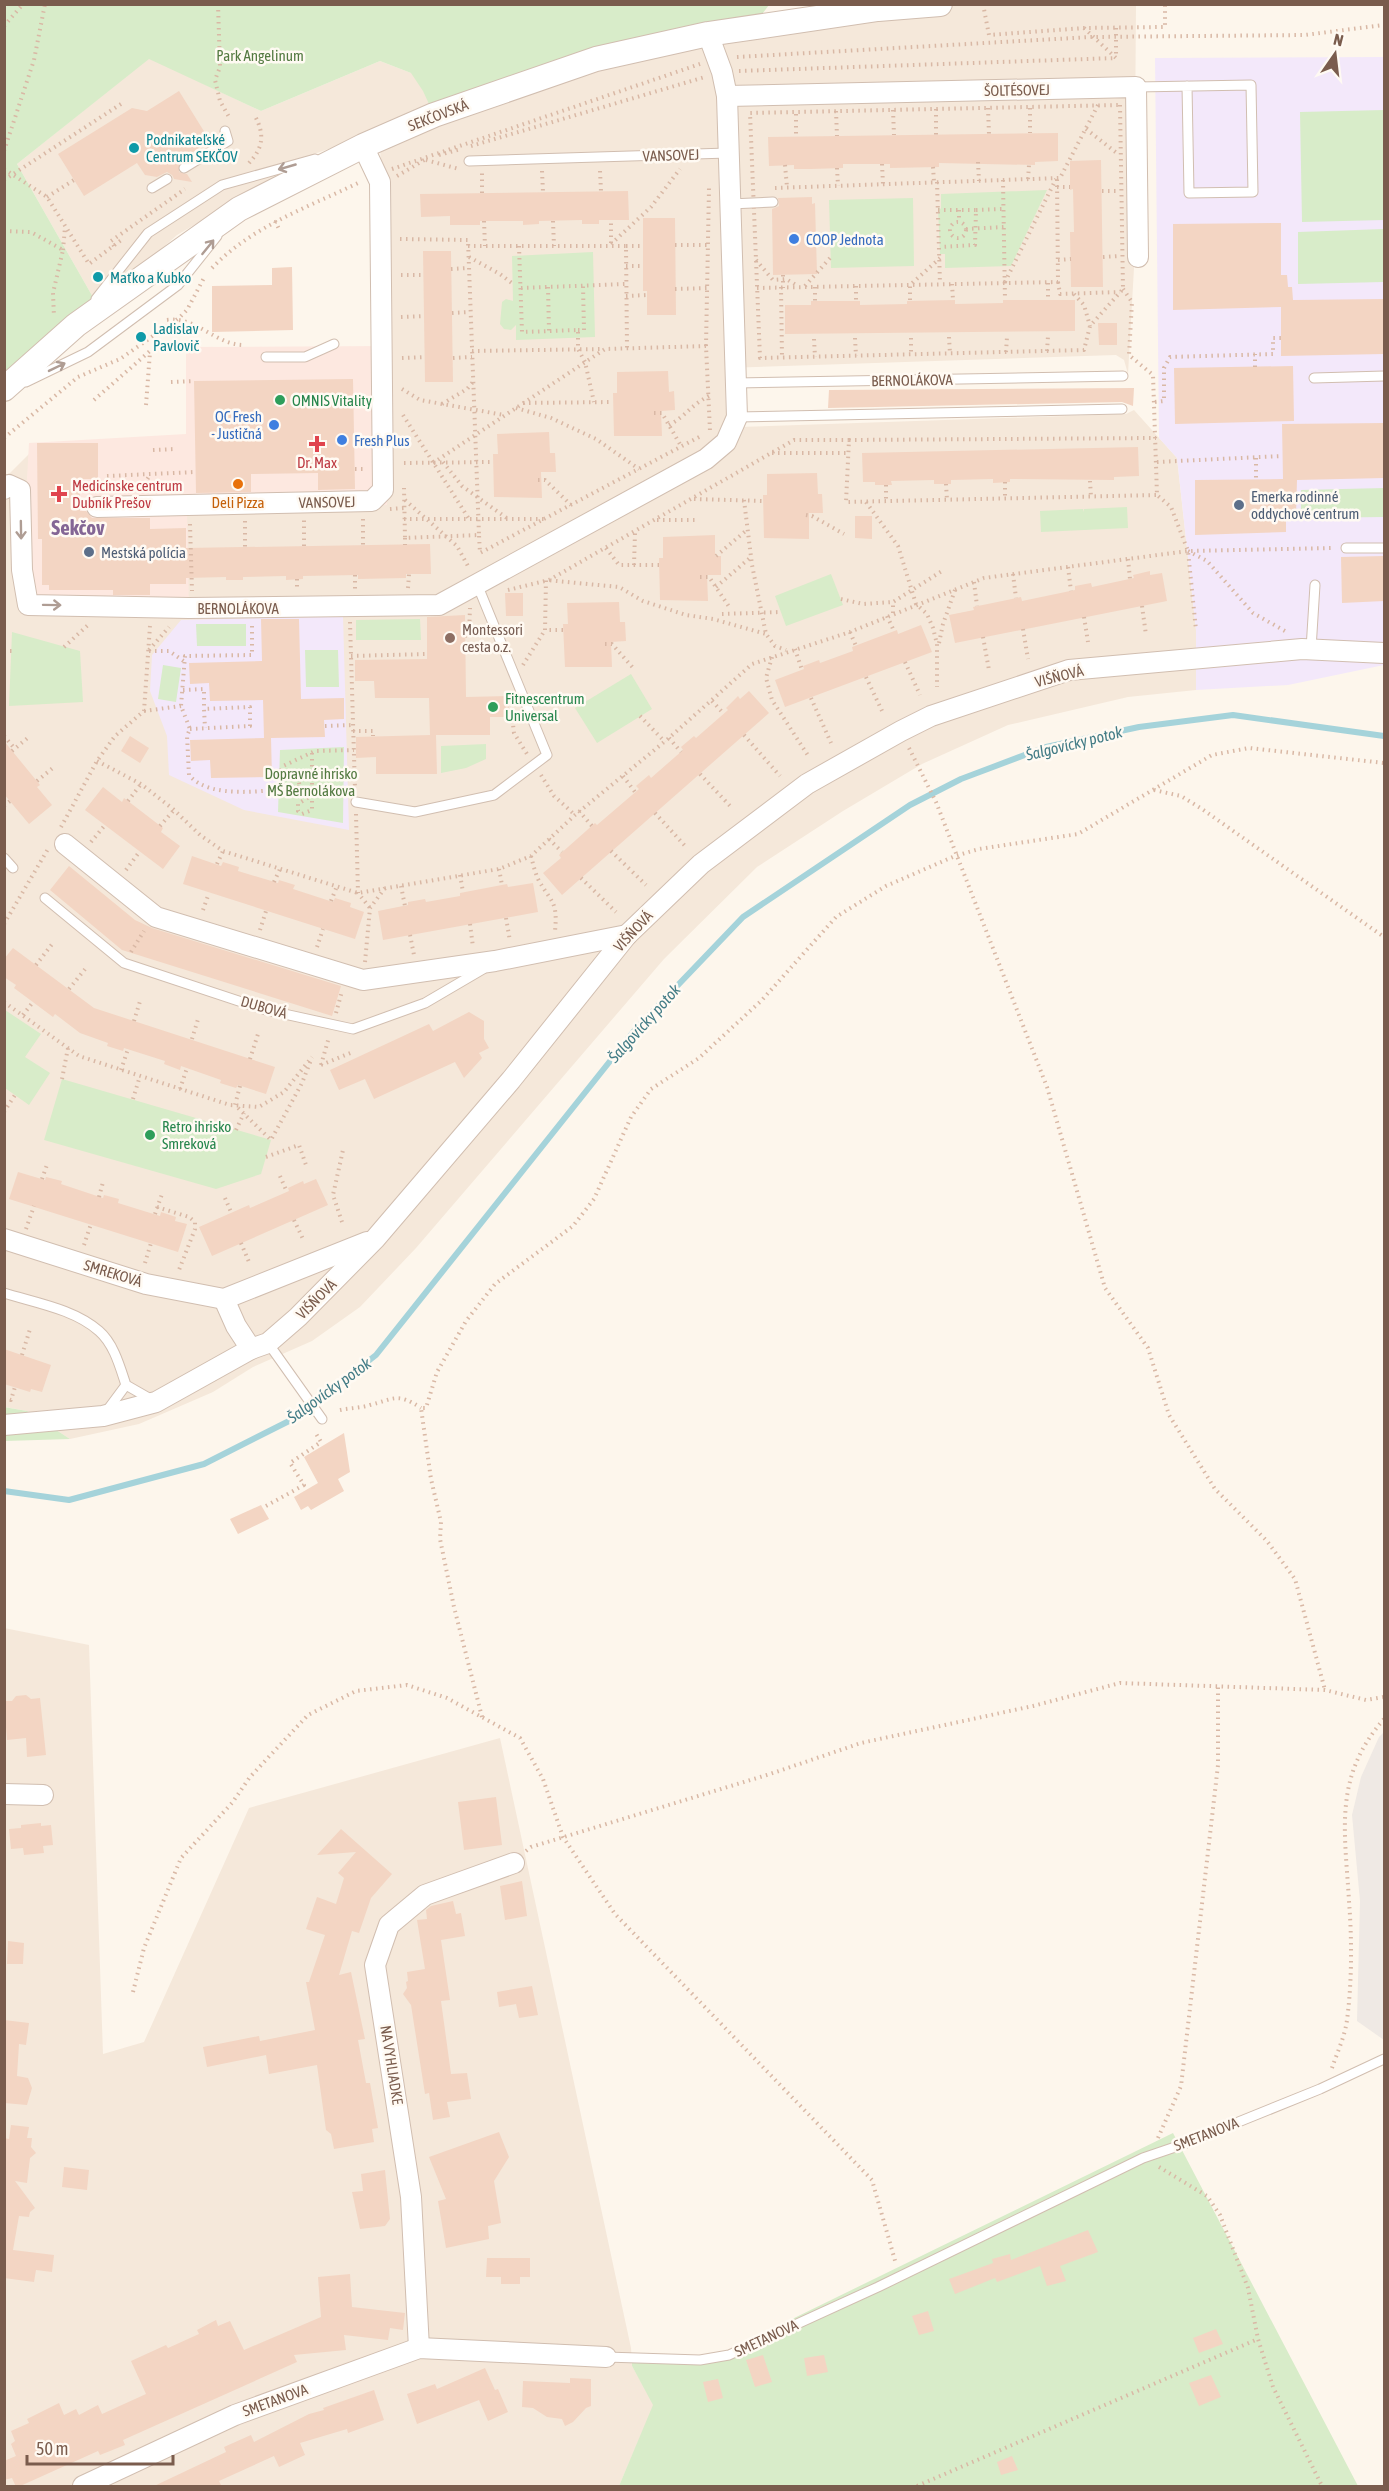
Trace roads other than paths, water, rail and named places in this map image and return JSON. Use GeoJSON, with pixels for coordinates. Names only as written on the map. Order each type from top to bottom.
{"type":"FeatureCollection","features":[{"type":"Feature","properties":{"kind":"street","name":"SEKČOVSKÁ"},"geometry":{"type":"LineString","coordinates":[[4,391],[67,333],[239,209],[363,146],[434,115],[596,59],[708,34],[878,9],[940,4]]}},
{"type":"Feature","properties":{"kind":"street"},"geometry":{"type":"LineString","coordinates":[[708,34],[722,72],[727,96],[736,383]]}},
{"type":"Feature","properties":{"kind":"street"},"geometry":{"type":"LineString","coordinates":[[1130,257],[1136,87]]}},
{"type":"Feature","properties":{"kind":"street","name":"ŠOLTÉSOVEJ"},"geometry":{"type":"LineString","coordinates":[[727,96],[1136,87]]}},
{"type":"Feature","properties":{"kind":"street","name":"VANSOVEJ"},"geometry":{"type":"LineString","coordinates":[[97,507],[372,501],[383,490],[380,182],[363,146]]}},
{"type":"Feature","properties":{"kind":"street","name":"BERNOLÁKOVA"},"geometry":{"type":"LineString","coordinates":[[12,489],[28,605],[191,604],[252,608],[439,605],[474,578],[706,459],[726,442],[737,417],[736,383]]}},
{"type":"Feature","properties":{"kind":"street","name":"VIŠŇOVÁ"},"geometry":{"type":"LineString","coordinates":[[4,1425],[103,1416],[156,1402],[260,1346],[298,1317],[375,1239],[511,1080],[627,935],[701,864],[807,784],[901,731],[931,716],[1069,670],[1311,649],[1384,652]]}},
{"type":"Feature","properties":{"kind":"street","name":"DUBOVÁ"},"geometry":{"type":"LineString","coordinates":[[58,840],[154,915],[363,980],[495,961],[627,935]]}},
{"type":"Feature","properties":{"kind":"street","name":"SMREKOVÁ"},"geometry":{"type":"LineString","coordinates":[[4,1239],[146,1284],[224,1299]]}},
{"type":"Feature","properties":{"kind":"street"},"geometry":{"type":"LineString","coordinates":[[260,1346],[236,1326],[224,1299],[375,1239]]}},
{"type":"Feature","properties":{"kind":"street"},"geometry":{"type":"LineString","coordinates":[[4,1794],[43,1795]]}},
{"type":"Feature","properties":{"kind":"street","name":"NA VYHLIADKE"},"geometry":{"type":"LineString","coordinates":[[418,2348],[411,2197],[375,1965],[389,1924],[425,1895],[514,1863]]}},
{"type":"Feature","properties":{"kind":"street","name":"SMETANOVA"},"geometry":{"type":"LineString","coordinates":[[83,2487],[235,2415],[418,2348],[606,2357]]}},
{"type":"Feature","properties":{"kind":"lane"},"geometry":{"type":"LineString","coordinates":[[1136,87],[1187,86],[1251,85],[1253,192],[1189,193],[1187,86]]}},
{"type":"Feature","properties":{"kind":"lane"},"geometry":{"type":"LineString","coordinates":[[184,168],[228,141],[229,129]]}},
{"type":"Feature","properties":{"kind":"lane"},"geometry":{"type":"LineString","coordinates":[[67,333],[148,233],[222,185],[363,146]]}},
{"type":"Feature","properties":{"kind":"lane","name":"VANSOVEJ"},"geometry":{"type":"LineString","coordinates":[[469,161],[728,153]]}},
{"type":"Feature","properties":{"kind":"lane"},"geometry":{"type":"LineString","coordinates":[[152,188],[167,179]]}},
{"type":"Feature","properties":{"kind":"lane"},"geometry":{"type":"LineString","coordinates":[[730,204],[773,202]]}},
{"type":"Feature","properties":{"kind":"lane"},"geometry":{"type":"LineString","coordinates":[[4,391],[88,352],[178,285],[239,209]]}},
{"type":"Feature","properties":{"kind":"lane"},"geometry":{"type":"LineString","coordinates":[[266,357],[305,357],[334,344]]}},
{"type":"Feature","properties":{"kind":"lane","name":"BERNOLÁKOVA"},"geometry":{"type":"LineString","coordinates":[[736,383],[1123,376]]}},
{"type":"Feature","properties":{"kind":"lane"},"geometry":{"type":"LineString","coordinates":[[1314,378],[1384,376]]}},
{"type":"Feature","properties":{"kind":"lane"},"geometry":{"type":"LineString","coordinates":[[737,417],[1122,409]]}},
{"type":"Feature","properties":{"kind":"lane"},"geometry":{"type":"LineString","coordinates":[[1346,548],[1384,548]]}},
{"type":"Feature","properties":{"kind":"lane"},"geometry":{"type":"LineString","coordinates":[[356,802],[415,812],[494,795],[547,755],[474,578]]}},
{"type":"Feature","properties":{"kind":"lane"},"geometry":{"type":"LineString","coordinates":[[1311,649],[1316,585]]}},
{"type":"Feature","properties":{"kind":"lane"},"geometry":{"type":"LineString","coordinates":[[4,858],[13,868]]}},
{"type":"Feature","properties":{"kind":"lane","name":"DUBOVÁ"},"geometry":{"type":"LineString","coordinates":[[45,898],[124,963],[266,1010],[353,1029],[425,1003],[495,961]]}},
{"type":"Feature","properties":{"kind":"lane"},"geometry":{"type":"LineString","coordinates":[[4,1293],[73,1315],[100,1332],[118,1361],[126,1385],[156,1402]]}},
{"type":"Feature","properties":{"kind":"lane"},"geometry":{"type":"LineString","coordinates":[[260,1346],[322,1419]]}},
{"type":"Feature","properties":{"kind":"lane"},"geometry":{"type":"LineString","coordinates":[[103,1416],[126,1385]]}},
{"type":"Feature","properties":{"kind":"lane","name":"SMETANOVA"},"geometry":{"type":"LineString","coordinates":[[606,2357],[700,2360],[729,2355],[1147,2156],[1320,2089],[1384,2059]]}},
{"type":"Feature","properties":{"kind":"waterway","name":"Šalgovícky potok"},"geometry":{"type":"LineString","coordinates":[[4,1491],[69,1500],[204,1464],[297,1417],[376,1355],[634,1031],[743,917],[910,805],[961,779],[1046,747],[1139,727],[1233,715],[1384,736]]}},
{"type":"Feature","properties":{"kind":"place","name":"Podnikateľské Centrum SEKČOV"},"geometry":{"type":"Point","coordinates":[134,148]}},
{"type":"Feature","properties":{"kind":"place","name":"COOP Jednota"},"geometry":{"type":"Point","coordinates":[794,239]}},
{"type":"Feature","properties":{"kind":"place","name":"Maťko a Kubko"},"geometry":{"type":"Point","coordinates":[98,277]}},
{"type":"Feature","properties":{"kind":"place","name":"Ladislav Pavlovič"},"geometry":{"type":"Point","coordinates":[141,337]}},
{"type":"Feature","properties":{"kind":"place","name":"OMNIS Vitality"},"geometry":{"type":"Point","coordinates":[280,400]}},
{"type":"Feature","properties":{"kind":"place","name":"OC Fresh - Justičná"},"geometry":{"type":"Point","coordinates":[274,425]}},
{"type":"Feature","properties":{"kind":"place","name":"Fresh Plus"},"geometry":{"type":"Point","coordinates":[342,440]}},
{"type":"Feature","properties":{"kind":"place","name":"Dr. Max"},"geometry":{"type":"Point","coordinates":[317,444]}},
{"type":"Feature","properties":{"kind":"place","name":"Deli Pizza"},"geometry":{"type":"Point","coordinates":[238,484]}},
{"type":"Feature","properties":{"kind":"place","name":"Medicínske centrum Dubník Prešov"},"geometry":{"type":"Point","coordinates":[59,494]}},
{"type":"Feature","properties":{"kind":"place","name":"Emerka rodinné oddychové centrum"},"geometry":{"type":"Point","coordinates":[1239,505]}},
{"type":"Feature","properties":{"kind":"place","name":"Mestská polícia"},"geometry":{"type":"Point","coordinates":[89,552]}},
{"type":"Feature","properties":{"kind":"place","name":"Montessori cesta o.z."},"geometry":{"type":"Point","coordinates":[450,638]}},
{"type":"Feature","properties":{"kind":"place","name":"Fitnescentrum Universal"},"geometry":{"type":"Point","coordinates":[493,707]}},
{"type":"Feature","properties":{"kind":"place","name":"Retro ihrisko Smreková"},"geometry":{"type":"Point","coordinates":[150,1135]}},
{"type":"Feature","properties":{"kind":"district","name":"Sekčov"},"geometry":{"type":"Point","coordinates":[78,527]}},
{"type":"Feature","properties":{"kind":"park label","name":"Park Angelinum"},"geometry":{"type":"Point","coordinates":[260,55]}},
{"type":"Feature","properties":{"kind":"park label","name":"Dopravné ihrisko MŠ Bernolákova"},"geometry":{"type":"Point","coordinates":[311,782]}}]}
